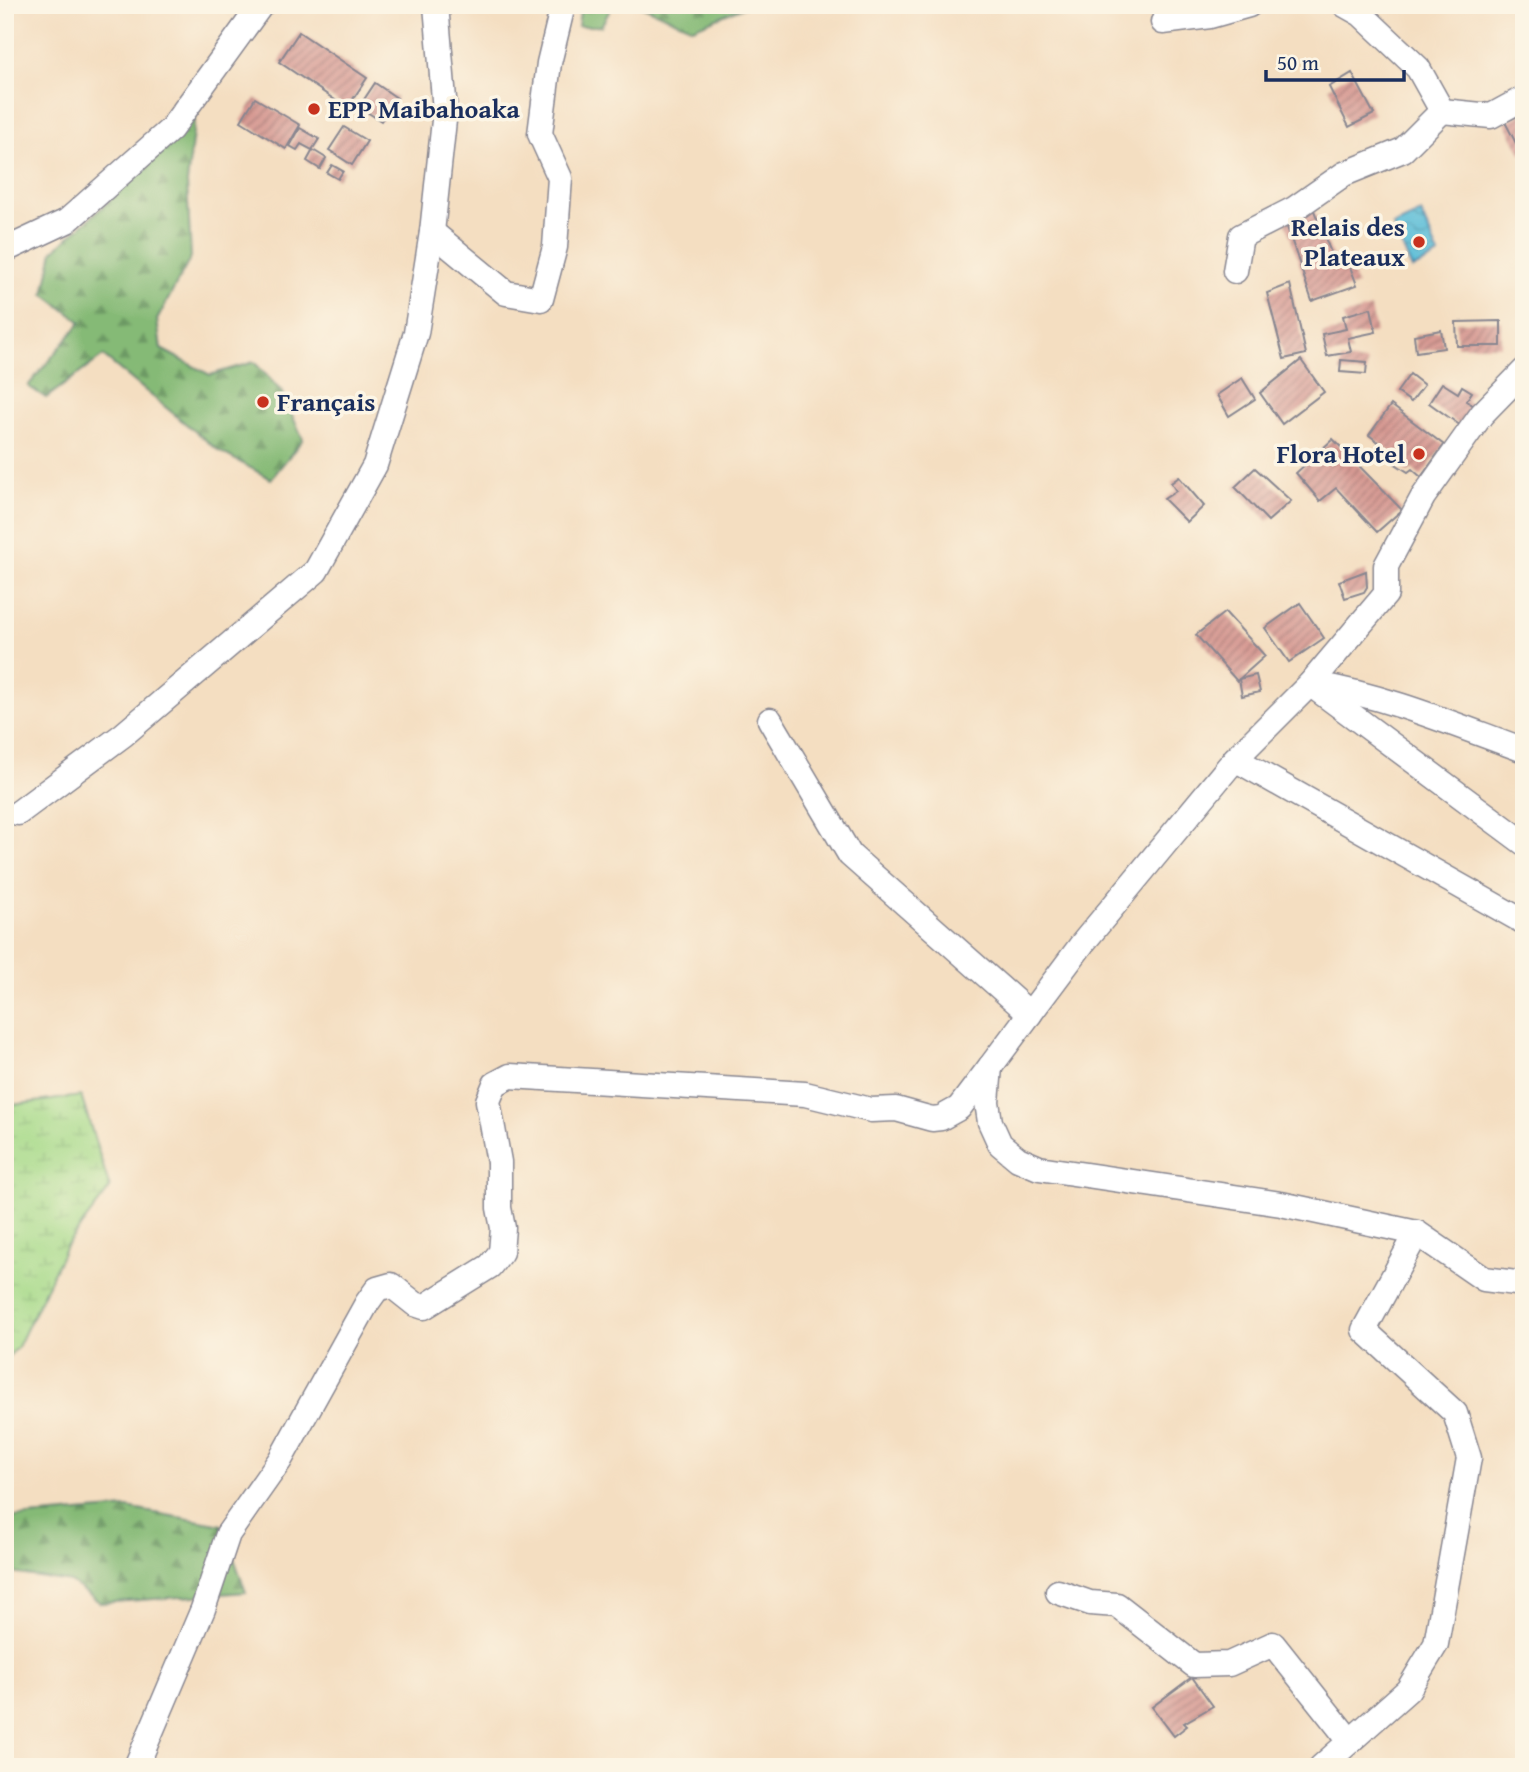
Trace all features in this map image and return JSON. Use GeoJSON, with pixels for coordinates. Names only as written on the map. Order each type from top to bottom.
{"type":"FeatureCollection","features":[{"type":"Feature","properties":{"kind":"street"},"geometry":{"type":"LineString","coordinates":[[5,250],[67,221],[171,129],[261,5]]}},
{"type":"Feature","properties":{"kind":"street"},"geometry":{"type":"LineString","coordinates":[[18,813],[123,735],[316,571],[375,465],[416,333],[432,232],[445,111],[436,5]]}},
{"type":"Feature","properties":{"kind":"street"},"geometry":{"type":"LineString","coordinates":[[432,232],[506,293],[541,299],[555,247],[560,178],[540,134],[549,63],[563,5]]}},
{"type":"Feature","properties":{"kind":"street"},"geometry":{"type":"LineString","coordinates":[[1163,22],[1210,16],[1249,5]]}},
{"type":"Feature","properties":{"kind":"street"},"geometry":{"type":"LineString","coordinates":[[1345,5],[1361,14],[1418,68],[1442,111]]}},
{"type":"Feature","properties":{"kind":"street"},"geometry":{"type":"LineString","coordinates":[[1442,111],[1491,116],[1524,98]]}},
{"type":"Feature","properties":{"kind":"street"},"geometry":{"type":"LineString","coordinates":[[1235,271],[1241,236],[1294,209],[1344,174],[1403,150],[1442,111]]}},
{"type":"Feature","properties":{"kind":"street"},"geometry":{"type":"LineString","coordinates":[[136,1767],[203,1609],[228,1534],[280,1461],[367,1303],[377,1289],[391,1285],[415,1304],[424,1307],[490,1266],[501,1252],[503,1228],[499,1208],[499,1162],[488,1101],[495,1084],[510,1076],[743,1093],[792,1093],[831,1098],[871,1110],[896,1109],[932,1119],[941,1118],[959,1108],[1082,944],[1235,759],[1310,684],[1386,594],[1386,566],[1423,496],[1482,414],[1524,371]]}},
{"type":"Feature","properties":{"kind":"street"},"geometry":{"type":"LineString","coordinates":[[1310,684],[1378,698],[1524,750]]}},
{"type":"Feature","properties":{"kind":"street"},"geometry":{"type":"LineString","coordinates":[[1310,684],[1524,843]]}},
{"type":"Feature","properties":{"kind":"street"},"geometry":{"type":"LineString","coordinates":[[769,720],[850,855],[1030,1014]]}},
{"type":"Feature","properties":{"kind":"street"},"geometry":{"type":"LineString","coordinates":[[1235,759],[1524,922]]}},
{"type":"Feature","properties":{"kind":"street"},"geometry":{"type":"LineString","coordinates":[[990,1067],[987,1102],[990,1122],[1000,1144],[1018,1159],[1039,1168],[1281,1204],[1418,1233],[1484,1279],[1524,1284]]}},
{"type":"Feature","properties":{"kind":"street"},"geometry":{"type":"LineString","coordinates":[[1321,1767],[1408,1690],[1436,1644],[1469,1458],[1455,1413],[1364,1330],[1418,1233]]}},
{"type":"Feature","properties":{"kind":"street"},"geometry":{"type":"LineString","coordinates":[[1058,1592],[1090,1603],[1117,1605],[1194,1665],[1229,1664],[1273,1644],[1350,1741]]}},
{"type":"Feature","properties":{"kind":"green space"},"geometry":{"type":"Polygon","coordinates":[[[581,5],[613,5],[601,26],[578,26],[581,5]]]}},
{"type":"Feature","properties":{"kind":"green space"},"geometry":{"type":"Polygon","coordinates":[[[639,5],[748,5],[693,28],[639,5]]]}},
{"type":"Feature","properties":{"kind":"green space"},"geometry":{"type":"Polygon","coordinates":[[[195,115],[187,183],[191,257],[157,320],[161,349],[210,375],[254,362],[281,391],[303,439],[271,479],[219,451],[103,356],[46,398],[28,386],[81,322],[44,294],[53,251],[142,172],[195,115]]]}},
{"type":"Feature","properties":{"kind":"green space"},"geometry":{"type":"Polygon","coordinates":[[[81,1096],[110,1188],[66,1246],[18,1347],[5,1360],[5,1106],[81,1096]]]}},
{"type":"Feature","properties":{"kind":"green space"},"geometry":{"type":"Polygon","coordinates":[[[127,1508],[222,1525],[246,1592],[101,1603],[70,1582],[5,1572],[5,1518],[127,1508]]]}},
{"type":"Feature","properties":{"kind":"water"},"geometry":{"type":"Polygon","coordinates":[[[1421,213],[1439,255],[1412,269],[1393,226],[1421,213]]]}},
{"type":"Feature","properties":{"kind":"building"},"geometry":{"type":"Polygon","coordinates":[[[299,32],[367,78],[347,108],[279,62],[299,32]]]}},
{"type":"Feature","properties":{"kind":"building"},"geometry":{"type":"Polygon","coordinates":[[[1352,73],[1374,114],[1349,127],[1329,87],[1352,73]]]}},
{"type":"Feature","properties":{"kind":"building"},"geometry":{"type":"Polygon","coordinates":[[[375,83],[397,98],[381,121],[359,107],[375,83]]]}},
{"type":"Feature","properties":{"kind":"building"},"geometry":{"type":"Polygon","coordinates":[[[255,98],[300,125],[286,149],[241,121],[255,98]]]}},
{"type":"Feature","properties":{"kind":"building"},"geometry":{"type":"Polygon","coordinates":[[[1524,113],[1524,154],[1522,155],[1505,122],[1524,113]]]}},
{"type":"Feature","properties":{"kind":"building"},"geometry":{"type":"Polygon","coordinates":[[[344,127],[367,141],[352,165],[329,150],[344,127]]]}},
{"type":"Feature","properties":{"kind":"building"},"geometry":{"type":"Polygon","coordinates":[[[300,128],[319,139],[312,150],[301,144],[297,150],[290,146],[300,128]]]}},
{"type":"Feature","properties":{"kind":"building"},"geometry":{"type":"Polygon","coordinates":[[[313,150],[326,158],[320,169],[307,161],[313,150]]]}},
{"type":"Feature","properties":{"kind":"building"},"geometry":{"type":"Polygon","coordinates":[[[332,165],[343,171],[338,179],[327,173],[332,165]]]}},
{"type":"Feature","properties":{"kind":"building"},"geometry":{"type":"Polygon","coordinates":[[[1313,208],[1336,265],[1347,259],[1357,285],[1312,301],[1285,221],[1313,208]]]}},
{"type":"Feature","properties":{"kind":"building"},"geometry":{"type":"Polygon","coordinates":[[[1290,284],[1306,354],[1284,359],[1267,293],[1290,284]]]}},
{"type":"Feature","properties":{"kind":"building"},"geometry":{"type":"Polygon","coordinates":[[[1371,308],[1376,332],[1348,338],[1351,352],[1327,356],[1322,334],[1346,329],[1343,316],[1371,308]]]}},
{"type":"Feature","properties":{"kind":"building"},"geometry":{"type":"Polygon","coordinates":[[[1501,321],[1501,346],[1457,346],[1456,322],[1501,321]]]}},
{"type":"Feature","properties":{"kind":"building"},"geometry":{"type":"Polygon","coordinates":[[[1441,330],[1444,348],[1416,352],[1414,335],[1441,330]]]}},
{"type":"Feature","properties":{"kind":"building"},"geometry":{"type":"Polygon","coordinates":[[[1301,360],[1324,392],[1282,424],[1260,393],[1301,360]]]}},
{"type":"Feature","properties":{"kind":"building"},"geometry":{"type":"Polygon","coordinates":[[[1341,360],[1367,362],[1366,374],[1340,372],[1341,360]]]}},
{"type":"Feature","properties":{"kind":"building"},"geometry":{"type":"Polygon","coordinates":[[[1410,374],[1424,385],[1411,402],[1397,392],[1410,374]]]}},
{"type":"Feature","properties":{"kind":"building"},"geometry":{"type":"Polygon","coordinates":[[[1242,378],[1255,399],[1229,416],[1217,395],[1242,378]]]}},
{"type":"Feature","properties":{"kind":"building"},"geometry":{"type":"Polygon","coordinates":[[[1442,383],[1458,393],[1462,386],[1472,392],[1466,401],[1476,407],[1461,426],[1429,403],[1442,383]]]}},
{"type":"Feature","properties":{"kind":"building"},"geometry":{"type":"Polygon","coordinates":[[[1391,405],[1444,445],[1421,477],[1412,469],[1408,472],[1391,461],[1394,454],[1369,435],[1391,405]]]}},
{"type":"Feature","properties":{"kind":"building"},"geometry":{"type":"Polygon","coordinates":[[[1333,439],[1402,510],[1377,532],[1336,488],[1320,501],[1296,473],[1333,439]]]}},
{"type":"Feature","properties":{"kind":"building"},"geometry":{"type":"Polygon","coordinates":[[[1255,468],[1291,501],[1268,521],[1235,487],[1255,468]]]}},
{"type":"Feature","properties":{"kind":"building"},"geometry":{"type":"Polygon","coordinates":[[[1179,477],[1204,506],[1187,522],[1164,499],[1176,491],[1171,483],[1179,477]]]}},
{"type":"Feature","properties":{"kind":"building"},"geometry":{"type":"Polygon","coordinates":[[[1366,571],[1367,587],[1364,592],[1345,598],[1339,581],[1366,571]]]}},
{"type":"Feature","properties":{"kind":"building"},"geometry":{"type":"Polygon","coordinates":[[[1300,603],[1324,638],[1289,662],[1265,628],[1300,603]]]}},
{"type":"Feature","properties":{"kind":"building"},"geometry":{"type":"Polygon","coordinates":[[[1225,612],[1265,656],[1237,681],[1196,635],[1225,612]]]}},
{"type":"Feature","properties":{"kind":"building"},"geometry":{"type":"Polygon","coordinates":[[[1256,675],[1260,692],[1242,696],[1239,679],[1256,675]]]}},
{"type":"Feature","properties":{"kind":"building"},"geometry":{"type":"Polygon","coordinates":[[[1192,1677],[1213,1706],[1184,1723],[1187,1726],[1174,1736],[1152,1707],[1192,1677]]]}},
{"type":"Feature","properties":{"kind":"place","name":"EPP Maibahoaka"},"geometry":{"type":"Point","coordinates":[314,109]}},
{"type":"Feature","properties":{"kind":"place","name":"Relais des Plateaux"},"geometry":{"type":"Point","coordinates":[1419,242]}},
{"type":"Feature","properties":{"kind":"place","name":"Français"},"geometry":{"type":"Point","coordinates":[263,402]}},
{"type":"Feature","properties":{"kind":"place","name":"Flora Hotel"},"geometry":{"type":"Point","coordinates":[1419,454]}}]}
